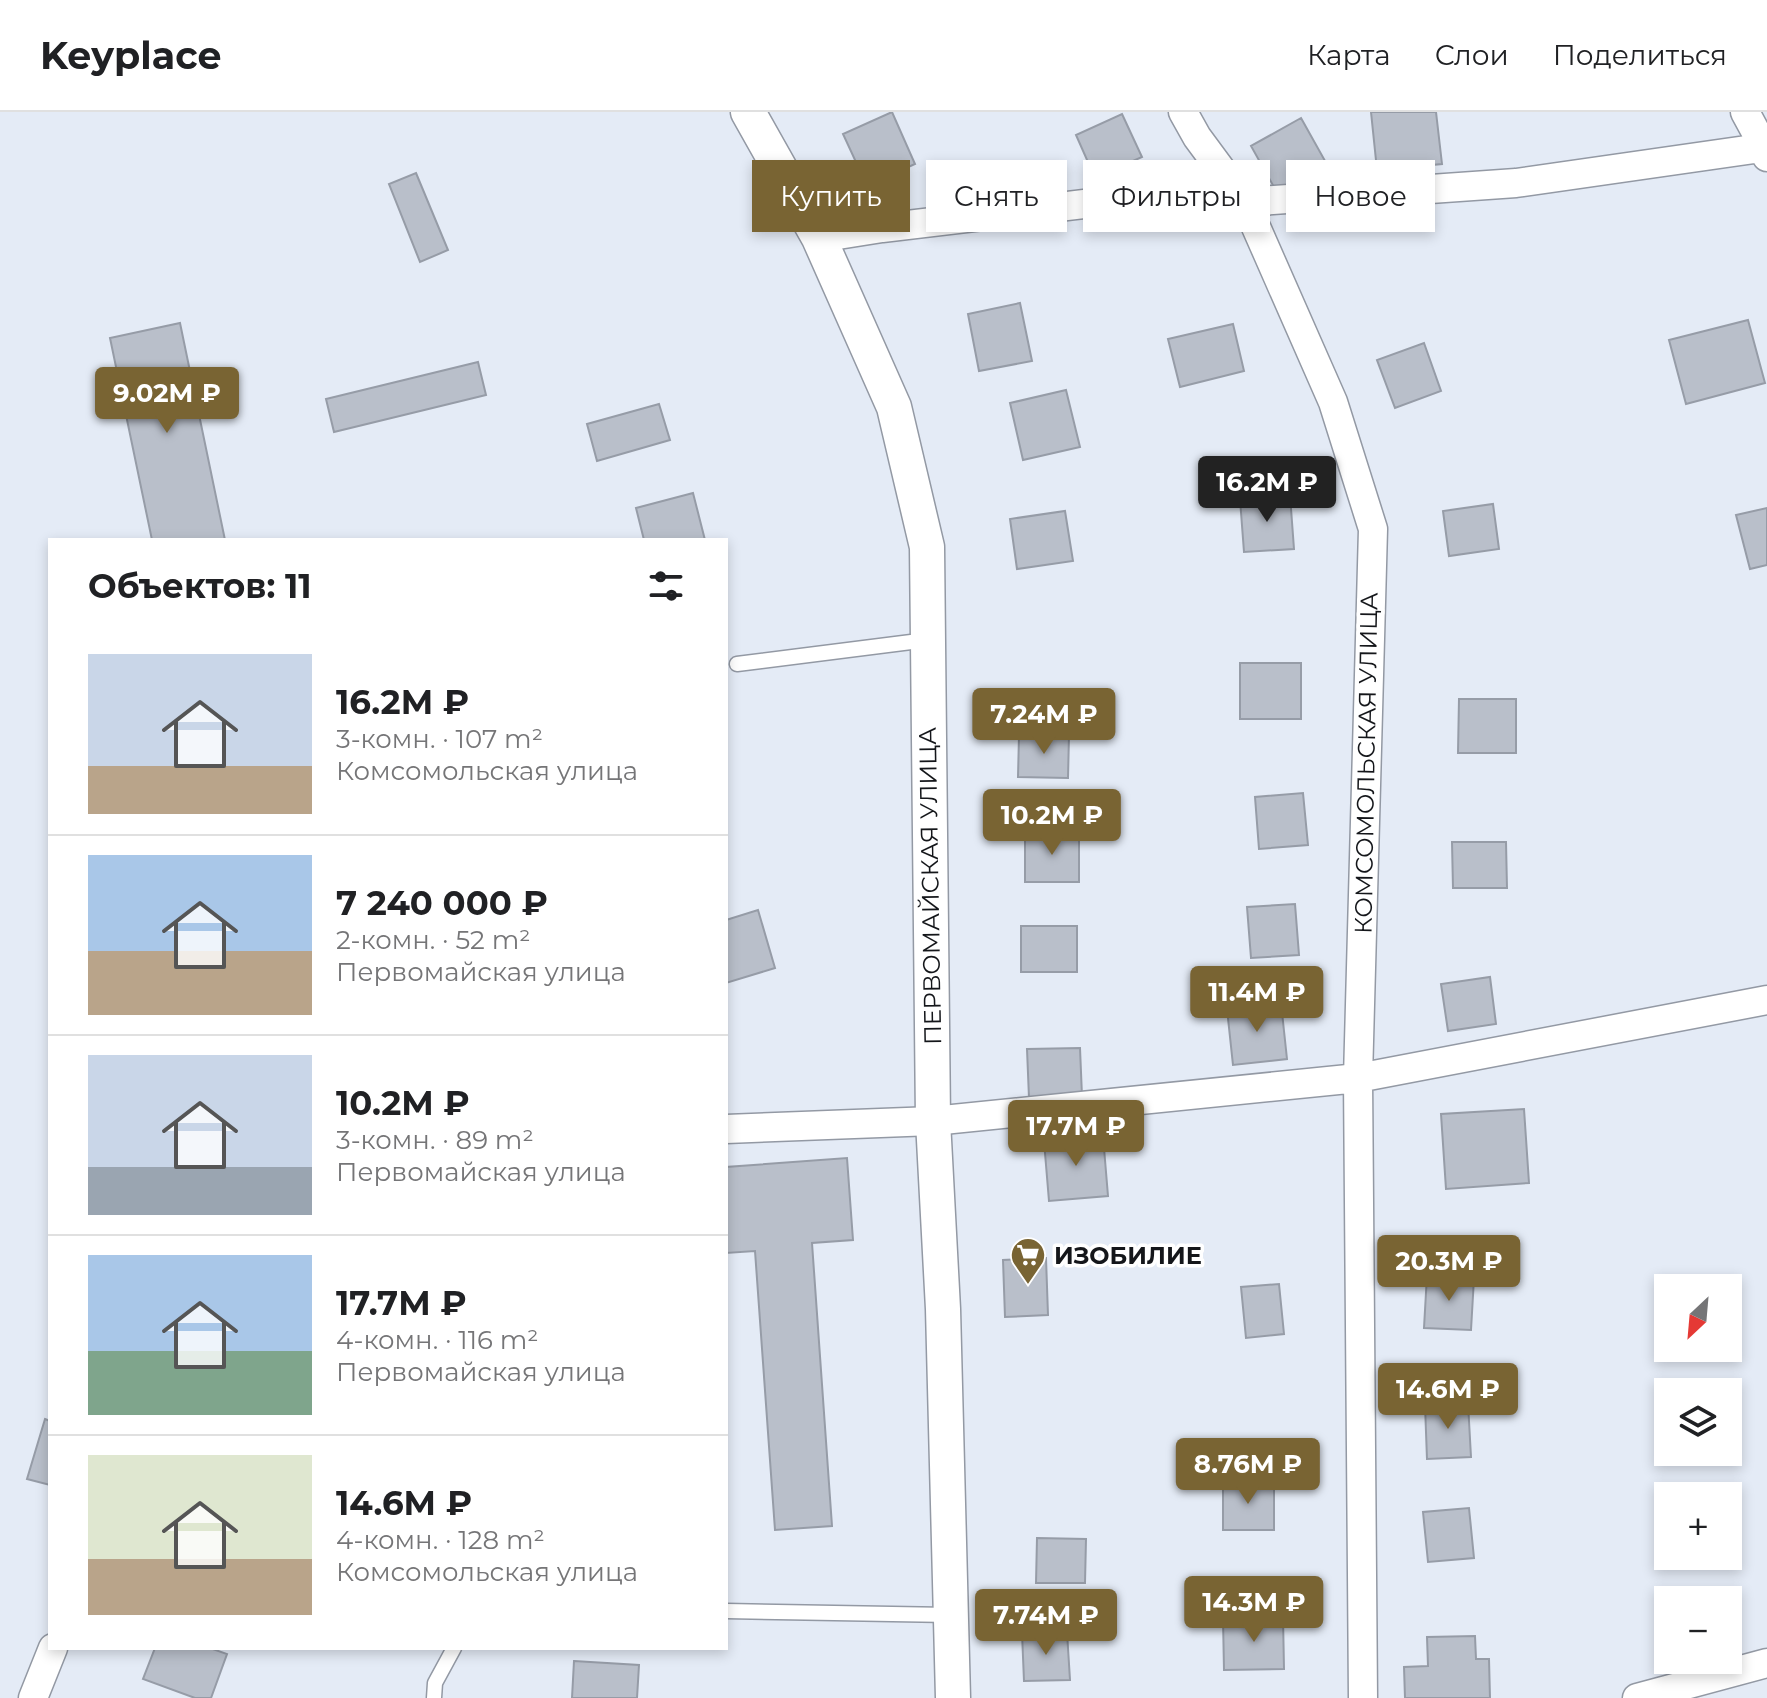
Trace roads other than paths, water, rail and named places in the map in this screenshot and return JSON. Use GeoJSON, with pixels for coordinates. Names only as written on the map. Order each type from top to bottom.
{"type":"FeatureCollection","features":[{"type":"Feature","properties":{"kind":"street","name":"ПЕРВОМАЙСКАЯ УЛИЦА"},"geometry":{"type":"LineString","coordinates":[[748,112],[819,238],[894,407],[927,547],[933,1121],[944,1324],[953,1698]]}},
{"type":"Feature","properties":{"kind":"street","name":"КОМСОМОЛЬСКАЯ УЛИЦА"},"geometry":{"type":"LineString","coordinates":[[1183,112],[1214,160]]}},
{"type":"Feature","properties":{"kind":"street"},"geometry":{"type":"LineString","coordinates":[[1270,200],[1516,183],[1766,150],[1745,112]]}},
{"type":"Feature","properties":{"kind":"street"},"geometry":{"type":"LineString","coordinates":[[819,238],[1083,204]]}},
{"type":"Feature","properties":{"kind":"street","name":"КОМСОМОЛЬСКАЯ УЛИЦА"},"geometry":{"type":"LineString","coordinates":[[1258,232],[1333,402],[1373,529],[1358,1078],[1363,1698]]}},
{"type":"Feature","properties":{"kind":"street"},"geometry":{"type":"LineString","coordinates":[[728,1129],[933,1121],[1358,1078],[1767,1000]]}},
{"type":"Feature","properties":{"kind":"street"},"geometry":{"type":"LineString","coordinates":[[33,1698],[52,1650]]}},
{"type":"Feature","properties":{"kind":"street"},"geometry":{"type":"LineString","coordinates":[[1637,1698],[1767,1663]]}},
{"type":"Feature","properties":{"kind":"lane"},"geometry":{"type":"LineString","coordinates":[[737,664],[928,640]]}},
{"type":"Feature","properties":{"kind":"lane"},"geometry":{"type":"LineString","coordinates":[[728,1611],[952,1615]]}},
{"type":"Feature","properties":{"kind":"lane"},"geometry":{"type":"LineString","coordinates":[[434,1698],[435,1683],[453,1650]]}},
{"type":"Feature","properties":{"kind":"place","name":"ИЗОБИЛИЕ"},"geometry":{"type":"Point","coordinates":[1028,1286]}}]}
